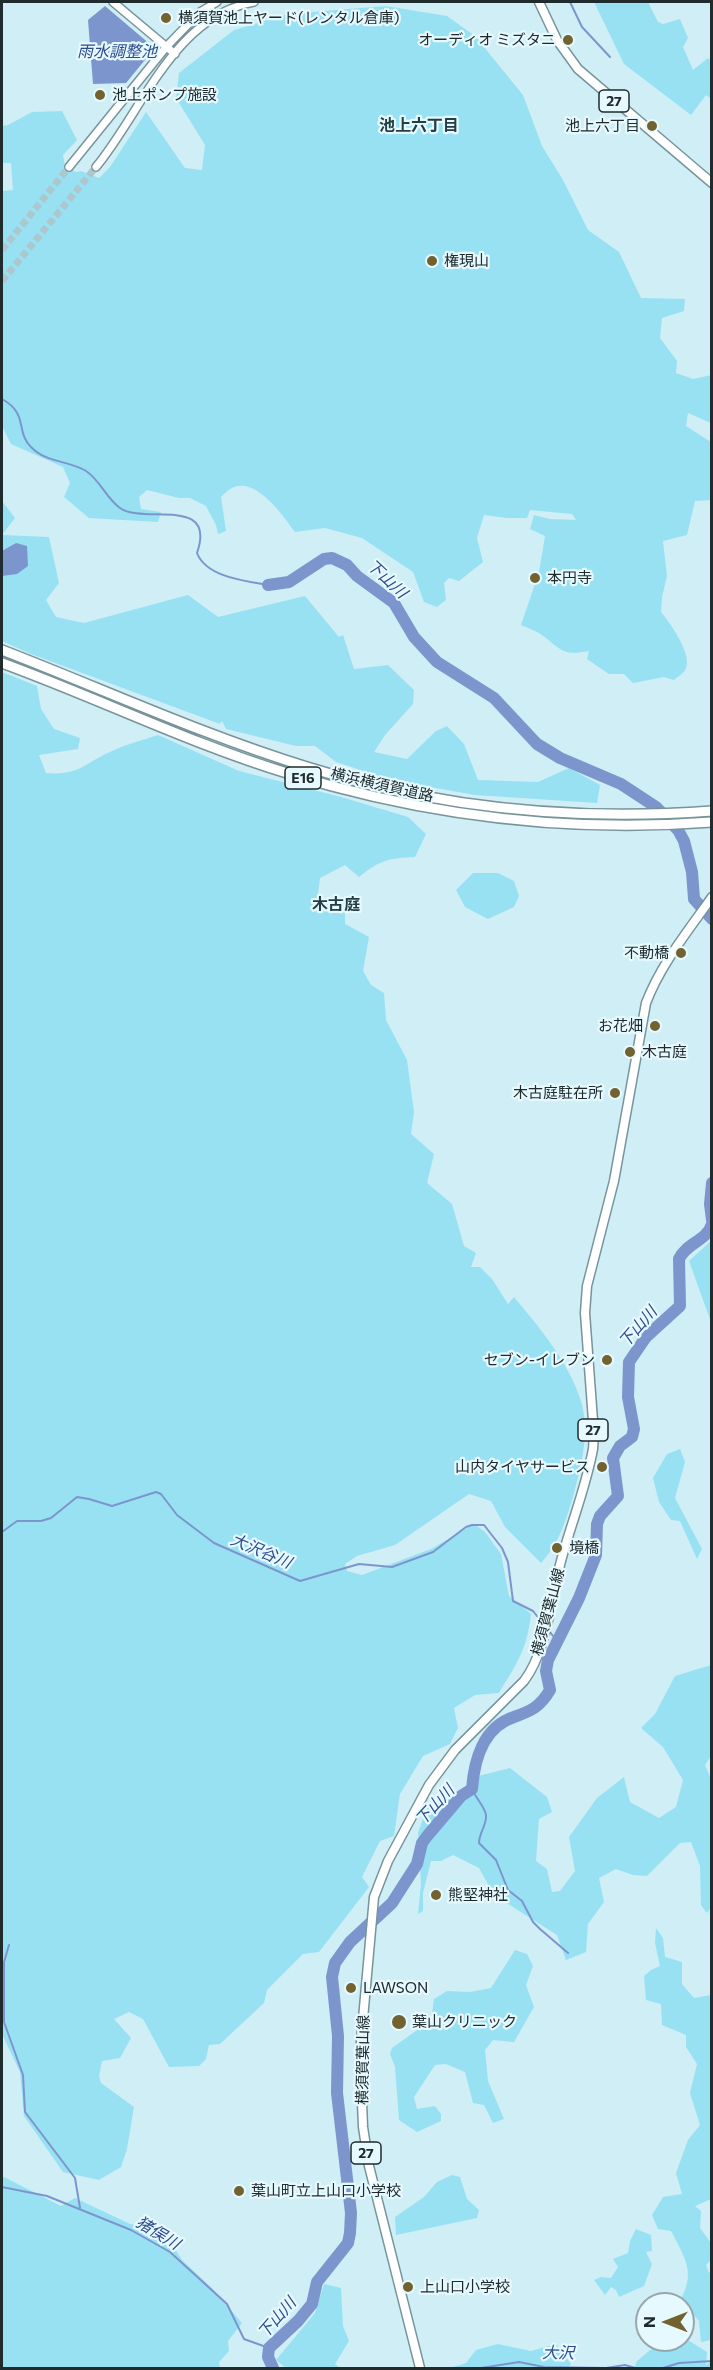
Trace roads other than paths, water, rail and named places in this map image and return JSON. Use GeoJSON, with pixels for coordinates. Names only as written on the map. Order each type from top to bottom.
{"type":"FeatureCollection","features":[{"type":"Feature","properties":{"kind":"highway","name":"横浜横須賀道路"},"geometry":{"type":"LineString","coordinates":[[2,650],[258,752],[358,782],[479,805],[532,811],[616,815],[711,811]]}},
{"type":"Feature","properties":{"kind":"highway","name":"横浜横須賀道路"},"geometry":{"type":"LineString","coordinates":[[2,663],[217,749],[289,774],[353,792],[440,811],[523,822],[622,826],[711,822]]}},
{"type":"Feature","properties":{"kind":"main road","name":"27"},"geometry":{"type":"LineString","coordinates":[[538,2],[557,40],[578,69],[711,183]]}},
{"type":"Feature","properties":{"kind":"main road","name":"横須賀葉山線"},"geometry":{"type":"LineString","coordinates":[[420,2368],[369,2166],[363,2127],[360,2052],[373,1906],[377,1888],[388,1861],[429,1785],[455,1750],[524,1681],[530,1673],[540,1648],[561,1562],[593,1449],[594,1434],[585,1313],[587,1286],[614,1181],[646,1003],[665,964],[711,897]]}},
{"type":"Feature","properties":{"kind":"street"},"geometry":{"type":"LineString","coordinates":[[113,2],[175,54]]}},
{"type":"Feature","properties":{"kind":"street"},"geometry":{"type":"LineString","coordinates":[[69,167],[167,46],[200,12],[217,2]]}},
{"type":"Feature","properties":{"kind":"street"},"geometry":{"type":"LineString","coordinates":[[96,167],[115,144],[154,79],[196,30],[214,16],[233,7],[254,2]]}},
{"type":"Feature","properties":{"kind":"water","name":"雨水調整池"},"geometry":{"type":"Polygon","coordinates":[[[105,6],[151,45],[149,55],[126,83],[93,84],[88,20],[105,6]]]}},
{"type":"Feature","properties":{"kind":"water"},"geometry":{"type":"Polygon","coordinates":[[[16,543],[27,546],[28,566],[17,574],[2,576],[2,551],[16,543]]]}},
{"type":"Feature","properties":{"kind":"waterway"},"geometry":{"type":"LineString","coordinates":[[570,2],[582,27],[610,57]]}},
{"type":"Feature","properties":{"kind":"waterway","name":"下山川"},"geometry":{"type":"LineString","coordinates":[[2,399],[16,411],[26,441],[37,452],[50,459],[86,471],[120,508],[131,512],[188,518],[197,524],[200,535],[197,553],[209,568],[227,576],[268,585]]}},
{"type":"Feature","properties":{"kind":"waterway","name":"下山川"},"geometry":{"type":"LineString","coordinates":[[268,585],[289,582],[324,559],[332,558],[347,565],[357,576],[394,603],[414,637],[437,662],[494,698],[537,744],[560,758],[621,784],[656,807],[678,830],[684,841],[692,872],[694,899],[712,919]]}},
{"type":"Feature","properties":{"kind":"waterway","name":"下山川"},"geometry":{"type":"LineString","coordinates":[[712,1183],[710,1204],[712,1220]]}},
{"type":"Feature","properties":{"kind":"waterway","name":"下山川"},"geometry":{"type":"LineString","coordinates":[[273,2368],[268,2357],[269,2348],[298,2321],[312,2304],[317,2282],[348,2243],[350,2233],[351,2213],[337,2093],[338,2036],[332,1977],[335,1963],[350,1942],[392,1903],[417,1864],[422,1843],[461,1796],[472,1789],[478,1757],[488,1737],[503,1722],[535,1708],[550,1690],[546,1671],[548,1660],[579,1598],[596,1555],[597,1524],[600,1516],[618,1496],[613,1458],[620,1446],[632,1437],[634,1429],[628,1397],[629,1362],[646,1337],[680,1306],[679,1259],[686,1249],[706,1234],[712,1224]]}},
{"type":"Feature","properties":{"kind":"waterway","name":"大沢谷川"},"geometry":{"type":"LineString","coordinates":[[2,1532],[17,1521],[41,1521],[51,1518],[77,1497],[112,1506],[156,1492],[161,1494],[177,1515],[214,1543],[300,1581],[359,1564],[392,1567],[433,1552],[466,1527],[484,1525],[502,1548],[508,1562],[513,1601],[533,1611],[541,1621]]}},
{"type":"Feature","properties":{"kind":"waterway","name":"大沢谷川"},"geometry":{"type":"LineString","coordinates":[[550,1632],[557,1641]]}},
{"type":"Feature","properties":{"kind":"waterway"},"geometry":{"type":"LineString","coordinates":[[472,1789],[486,1815],[479,1843],[496,1860],[508,1890],[522,1901],[533,1922],[568,1953]]}},
{"type":"Feature","properties":{"kind":"waterway"},"geometry":{"type":"LineString","coordinates":[[9,1945],[4,1962],[4,2022],[23,2075],[25,2112],[75,2178],[80,2208]]}},
{"type":"Feature","properties":{"kind":"waterway","name":"猪俣川"},"geometry":{"type":"LineString","coordinates":[[2,2187],[47,2196],[131,2230],[170,2252],[227,2304],[244,2339],[269,2348]]}},
{"type":"Feature","properties":{"kind":"waterway","name":"大沢"},"geometry":{"type":"LineString","coordinates":[[663,2368],[679,2363],[712,2361]]}},
{"type":"Feature","properties":{"kind":"waterway","name":"大沢"},"geometry":{"type":"LineString","coordinates":[[481,2368],[519,2362],[544,2367],[606,2368],[625,2365],[635,2368]]}},
{"type":"Feature","properties":{"kind":"tunnel"},"geometry":{"type":"LineString","coordinates":[[2,250],[69,167]]}},
{"type":"Feature","properties":{"kind":"tunnel"},"geometry":{"type":"LineString","coordinates":[[2,281],[96,167]]}},
{"type":"Feature","properties":{"kind":"place","name":"横須賀池上ヤード(レンタル倉庫)"},"geometry":{"type":"Point","coordinates":[166,18]}},
{"type":"Feature","properties":{"kind":"place","name":"オーディオ ミズタニ"},"geometry":{"type":"Point","coordinates":[568,40]}},
{"type":"Feature","properties":{"kind":"place","name":"池上ポンプ施設"},"geometry":{"type":"Point","coordinates":[100,95]}},
{"type":"Feature","properties":{"kind":"place","name":"池上六丁目"},"geometry":{"type":"Point","coordinates":[652,126]}},
{"type":"Feature","properties":{"kind":"place","name":"権現山"},"geometry":{"type":"Point","coordinates":[432,261]}},
{"type":"Feature","properties":{"kind":"place","name":"本円寺"},"geometry":{"type":"Point","coordinates":[535,578]}},
{"type":"Feature","properties":{"kind":"place","name":"不動橋"},"geometry":{"type":"Point","coordinates":[681,953]}},
{"type":"Feature","properties":{"kind":"place","name":"お花畑"},"geometry":{"type":"Point","coordinates":[655,1026]}},
{"type":"Feature","properties":{"kind":"place","name":"木古庭"},"geometry":{"type":"Point","coordinates":[630,1052]}},
{"type":"Feature","properties":{"kind":"place","name":"木古庭駐在所"},"geometry":{"type":"Point","coordinates":[615,1093]}},
{"type":"Feature","properties":{"kind":"place","name":"セブン-イレブン"},"geometry":{"type":"Point","coordinates":[607,1360]}},
{"type":"Feature","properties":{"kind":"place","name":"山内タイヤサービス"},"geometry":{"type":"Point","coordinates":[602,1467]}},
{"type":"Feature","properties":{"kind":"place","name":"境橋"},"geometry":{"type":"Point","coordinates":[557,1548]}},
{"type":"Feature","properties":{"kind":"place","name":"熊堅神社"},"geometry":{"type":"Point","coordinates":[436,1895]}},
{"type":"Feature","properties":{"kind":"place","name":"LAWSON"},"geometry":{"type":"Point","coordinates":[351,1988]}},
{"type":"Feature","properties":{"kind":"place","name":"葉山クリニック"},"geometry":{"type":"Point","coordinates":[399,2022]}},
{"type":"Feature","properties":{"kind":"place","name":"葉山町立上山口小学校"},"geometry":{"type":"Point","coordinates":[239,2191]}},
{"type":"Feature","properties":{"kind":"place","name":"上山口小学校"},"geometry":{"type":"Point","coordinates":[408,2287]}},
{"type":"Feature","properties":{"kind":"district","name":"池上六丁目"},"geometry":{"type":"Point","coordinates":[419,126]}},
{"type":"Feature","properties":{"kind":"district","name":"木古庭"},"geometry":{"type":"Point","coordinates":[336,905]}}]}
